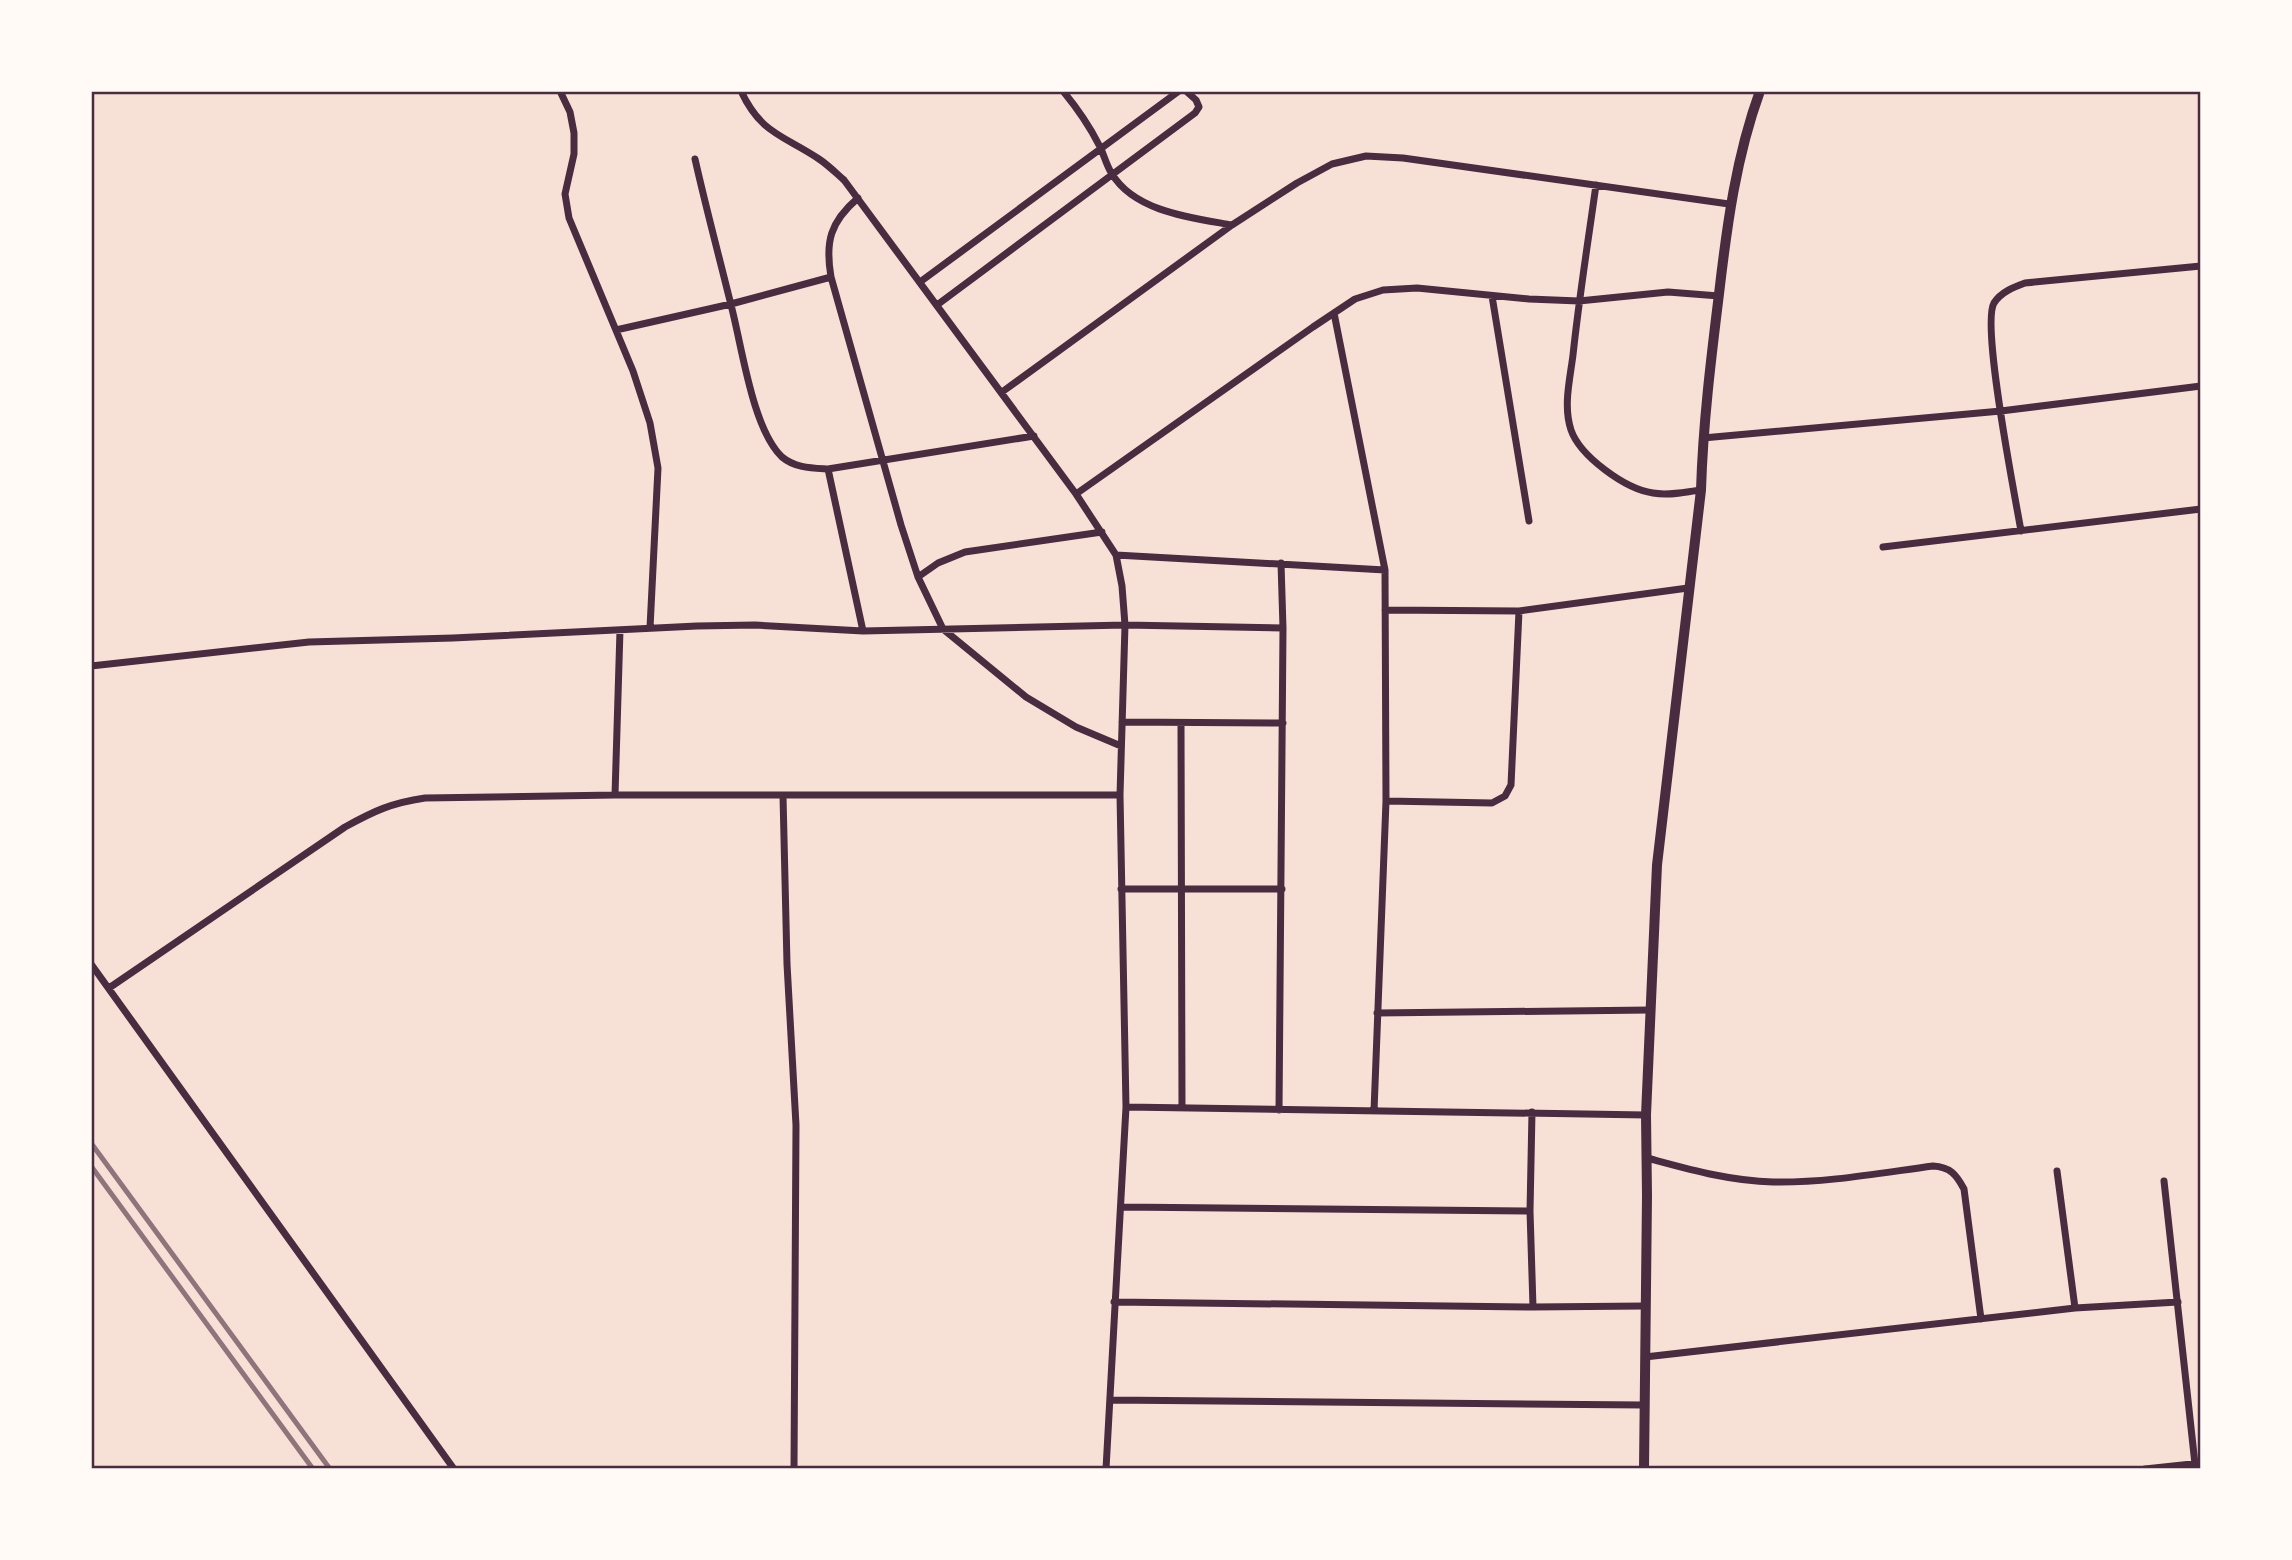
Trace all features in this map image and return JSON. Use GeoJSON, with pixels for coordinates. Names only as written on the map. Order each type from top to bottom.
{"type":"FeatureCollection","features":[{"type":"Feature","properties":{"kind":"street"},"geometry":{"type":"LineString","coordinates":[[560,91],[570,112],[574,133],[574,154],[565,194],[569,218],[634,371],[650,422],[658,468],[650,628]]}},
{"type":"Feature","properties":{"kind":"street"},"geometry":{"type":"LineString","coordinates":[[741,91],[760,122],[789,143],[818,159],[844,180],[1034,436],[1116,555],[1125,625],[1120,795],[1126,1107],[1106,1469]]}},
{"type":"Feature","properties":{"kind":"street"},"geometry":{"type":"LineString","coordinates":[[1063,91],[1085,120],[1112,175],[1129,191],[1152,207],[1178,216],[1232,225]]}},
{"type":"Feature","properties":{"kind":"street"},"geometry":{"type":"LineString","coordinates":[[920,282],[1179,91]]}},
{"type":"Feature","properties":{"kind":"street"},"geometry":{"type":"LineString","coordinates":[[937,305],[1195,113],[1199,107],[1186,91]]}},
{"type":"Feature","properties":{"kind":"street"},"geometry":{"type":"LineString","coordinates":[[1644,1469],[1646,1115],[1657,865],[1730,204],[1749,119],[1759,91]]}},
{"type":"Feature","properties":{"kind":"street"},"geometry":{"type":"LineString","coordinates":[[1002,392],[1232,225],[1332,164],[1366,156],[1404,158],[1730,204]]}},
{"type":"Feature","properties":{"kind":"street"},"geometry":{"type":"LineString","coordinates":[[695,159],[755,401],[766,436],[784,458],[804,468],[828,469],[1034,436]]}},
{"type":"Feature","properties":{"kind":"street"},"geometry":{"type":"LineString","coordinates":[[1596,185],[1567,408],[1570,428],[1577,443],[1589,456],[1630,486],[1650,493],[1668,495],[1700,490]]}},
{"type":"Feature","properties":{"kind":"street"},"geometry":{"type":"LineString","coordinates":[[858,198],[844,210],[832,228],[827,256],[918,577],[943,629],[1026,697],[1076,727],[1121,746]]}},
{"type":"Feature","properties":{"kind":"street"},"geometry":{"type":"LineString","coordinates":[[2021,531],[2001,411],[1990,320],[1994,303],[2008,289],[2025,283],[2201,266]]}},
{"type":"Feature","properties":{"kind":"street"},"geometry":{"type":"LineString","coordinates":[[616,330],[731,304],[831,277]]}},
{"type":"Feature","properties":{"kind":"street"},"geometry":{"type":"LineString","coordinates":[[1076,494],[1355,299],[1383,290],[1417,288],[1579,301],[1668,292],[1719,296]]}},
{"type":"Feature","properties":{"kind":"street"},"geometry":{"type":"LineString","coordinates":[[1492,296],[1529,521]]}},
{"type":"Feature","properties":{"kind":"street"},"geometry":{"type":"LineString","coordinates":[[1334,313],[1385,570],[1386,801],[1374,1111]]}},
{"type":"Feature","properties":{"kind":"street"},"geometry":{"type":"LineString","coordinates":[[1703,438],[2001,411],[2201,387]]}},
{"type":"Feature","properties":{"kind":"street"},"geometry":{"type":"LineString","coordinates":[[828,469],[863,631]]}},
{"type":"Feature","properties":{"kind":"street"},"geometry":{"type":"LineString","coordinates":[[1883,547],[2201,509]]}},
{"type":"Feature","properties":{"kind":"street"},"geometry":{"type":"LineString","coordinates":[[918,577],[938,563],[965,552],[1102,532]]}},
{"type":"Feature","properties":{"kind":"street"},"geometry":{"type":"LineString","coordinates":[[1116,555],[1385,570]]}},
{"type":"Feature","properties":{"kind":"street"},"geometry":{"type":"LineString","coordinates":[[1279,1110],[1283,723],[1281,563]]}},
{"type":"Feature","properties":{"kind":"street"},"geometry":{"type":"LineString","coordinates":[[1385,610],[1520,611],[1688,588]]}},
{"type":"Feature","properties":{"kind":"street"},"geometry":{"type":"LineString","coordinates":[[1386,801],[1492,803],[1505,796],[1511,785],[1520,611]]}},
{"type":"Feature","properties":{"kind":"street"},"geometry":{"type":"LineString","coordinates":[[91,666],[309,642],[650,628],[755,625],[863,631],[1125,625],[1283,628]]}},
{"type":"Feature","properties":{"kind":"street"},"geometry":{"type":"LineString","coordinates":[[615,795],[620,629]]}},
{"type":"Feature","properties":{"kind":"street"},"geometry":{"type":"LineString","coordinates":[[1122,722],[1283,723]]}},
{"type":"Feature","properties":{"kind":"street"},"geometry":{"type":"LineString","coordinates":[[1181,723],[1182,1108]]}},
{"type":"Feature","properties":{"kind":"street"},"geometry":{"type":"LineString","coordinates":[[108,988],[345,827],[373,811],[397,802],[425,798],[615,795],[1120,795]]}},
{"type":"Feature","properties":{"kind":"street"},"geometry":{"type":"LineString","coordinates":[[783,796],[787,964],[796,1125],[794,1469]]}},
{"type":"Feature","properties":{"kind":"street"},"geometry":{"type":"LineString","coordinates":[[1121,889],[1282,889]]}},
{"type":"Feature","properties":{"kind":"street"},"geometry":{"type":"LineString","coordinates":[[91,964],[454,1469]]}},
{"type":"Feature","properties":{"kind":"street"},"geometry":{"type":"LineString","coordinates":[[1377,1013],[1650,1010]]}},
{"type":"Feature","properties":{"kind":"street"},"geometry":{"type":"LineString","coordinates":[[1126,1107],[1646,1115]]}},
{"type":"Feature","properties":{"kind":"street"},"geometry":{"type":"LineString","coordinates":[[1532,1112],[1530,1211],[1533,1307]]}},
{"type":"Feature","properties":{"kind":"street"},"geometry":{"type":"LineString","coordinates":[[1647,1158],[1707,1175],[1771,1182],[1814,1181],[1945,1167],[1956,1174],[1964,1189],[1981,1319]]}},
{"type":"Feature","properties":{"kind":"street"},"geometry":{"type":"LineString","coordinates":[[2057,1171],[2075,1308]]}},
{"type":"Feature","properties":{"kind":"street"},"geometry":{"type":"LineString","coordinates":[[2145,1469],[2198,1464],[2164,1181]]}},
{"type":"Feature","properties":{"kind":"street"},"geometry":{"type":"LineString","coordinates":[[1122,1207],[1530,1211]]}},
{"type":"Feature","properties":{"kind":"street"},"geometry":{"type":"LineString","coordinates":[[1645,1357],[2075,1308],[2178,1302]]}},
{"type":"Feature","properties":{"kind":"street"},"geometry":{"type":"LineString","coordinates":[[1114,1303],[1644,1306]]}},
{"type":"Feature","properties":{"kind":"street"},"geometry":{"type":"LineString","coordinates":[[1110,1400],[1643,1405]]}},
{"type":"Feature","properties":{"kind":"railway"},"geometry":{"type":"LineString","coordinates":[[91,1143],[330,1469]]}},
{"type":"Feature","properties":{"kind":"railway"},"geometry":{"type":"LineString","coordinates":[[91,1166],[313,1469]]}}]}
